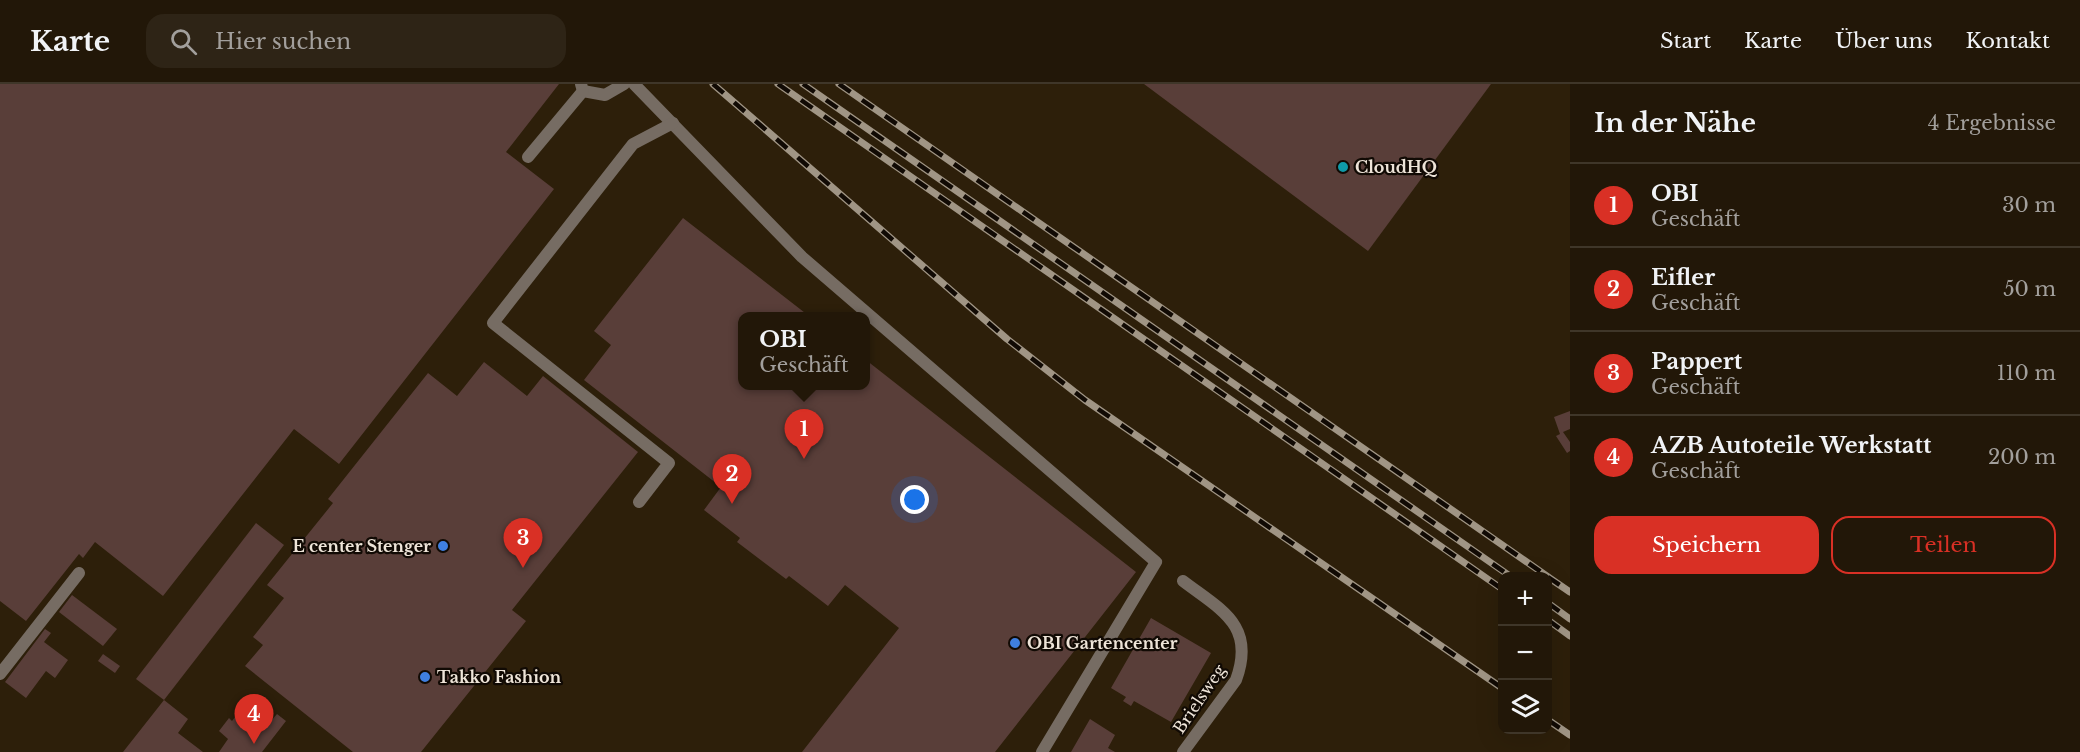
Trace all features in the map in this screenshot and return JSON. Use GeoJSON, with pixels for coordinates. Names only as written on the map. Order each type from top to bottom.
{"type":"FeatureCollection","features":[{"type":"Feature","properties":{"kind":"street"},"geometry":{"type":"LineString","coordinates":[[528,157],[582,87],[604,95],[624,84]]}},
{"type":"Feature","properties":{"kind":"street"},"geometry":{"type":"LineString","coordinates":[[634,84],[802,257],[864,312]]}},
{"type":"Feature","properties":{"kind":"street"},"geometry":{"type":"LineString","coordinates":[[639,502],[669,463],[493,323],[633,144],[673,123]]}},
{"type":"Feature","properties":{"kind":"street"},"geometry":{"type":"LineString","coordinates":[[870,318],[1156,562],[1042,752]]}},
{"type":"Feature","properties":{"kind":"street"},"geometry":{"type":"LineString","coordinates":[[0,674],[79,573]]}},
{"type":"Feature","properties":{"kind":"street","name":"Brielsweg"},"geometry":{"type":"LineString","coordinates":[[1183,581],[1226,613],[1236,626],[1242,650],[1236,680],[1183,752]]}},
{"type":"Feature","properties":{"kind":"building"},"geometry":{"type":"Polygon","coordinates":[[[0,84],[559,84],[506,152],[554,189],[339,464],[294,429],[163,596],[95,542],[83,558],[79,554],[26,621],[0,601],[0,84]]]}},
{"type":"Feature","properties":{"kind":"building","name":"CloudHQ"},"geometry":{"type":"Polygon","coordinates":[[[1144,84],[1491,84],[1368,251],[1144,84]]]}},
{"type":"Feature","properties":{"kind":"building"},"geometry":{"type":"Polygon","coordinates":[[[683,218],[804,312],[738,312],[738,390],[870,390],[870,363],[1136,572],[995,752],[802,752],[899,628],[845,585],[828,606],[789,576],[786,579],[737,542],[740,538],[704,510],[721,487],[584,380],[611,345],[594,331],[683,218]]]}},
{"type":"Feature","properties":{"kind":"building"},"geometry":{"type":"Polygon","coordinates":[[[484,362],[527,396],[543,376],[638,452],[512,610],[526,621],[421,752],[353,752],[245,666],[263,645],[253,637],[284,598],[267,585],[333,503],[328,499],[428,373],[457,396],[484,362]]]}},
{"type":"Feature","properties":{"kind":"building"},"geometry":{"type":"Polygon","coordinates":[[[1570,411],[1570,429],[1563,432],[1570,442],[1570,451],[1567,453],[1556,436],[1560,434],[1554,417],[1570,411]]]}},
{"type":"Feature","properties":{"kind":"building"},"geometry":{"type":"Polygon","coordinates":[[[256,523],[284,545],[164,700],[136,679],[256,523]]]}},
{"type":"Feature","properties":{"kind":"building"},"geometry":{"type":"Polygon","coordinates":[[[72,595],[117,629],[103,646],[59,612],[72,595]]]}},
{"type":"Feature","properties":{"kind":"building"},"geometry":{"type":"Polygon","coordinates":[[[1151,618],[1211,653],[1171,722],[1134,701],[1131,706],[1123,701],[1126,697],[1111,688],[1151,618]]]}},
{"type":"Feature","properties":{"kind":"building"},"geometry":{"type":"Polygon","coordinates":[[[45,629],[51,633],[44,642],[68,660],[55,678],[46,671],[26,698],[5,682],[45,629]]]}},
{"type":"Feature","properties":{"kind":"building"},"geometry":{"type":"Polygon","coordinates":[[[103,654],[120,666],[115,673],[98,661],[103,654]]]}},
{"type":"Feature","properties":{"kind":"building"},"geometry":{"type":"Polygon","coordinates":[[[164,700],[188,719],[178,733],[203,752],[123,752],[164,700]]]}},
{"type":"Feature","properties":{"kind":"building"},"geometry":{"type":"Polygon","coordinates":[[[246,703],[270,722],[277,714],[286,721],[262,752],[219,752],[228,739],[219,731],[229,718],[232,721],[246,703]]]}},
{"type":"Feature","properties":{"kind":"building"},"geometry":{"type":"Polygon","coordinates":[[[1090,719],[1115,735],[1108,748],[1115,752],[1071,752],[1090,719]]]}},
{"type":"Feature","properties":{"kind":"railway"},"geometry":{"type":"LineString","coordinates":[[713,84],[1007,339],[1085,400],[1498,685]]}},
{"type":"Feature","properties":{"kind":"railway"},"geometry":{"type":"LineString","coordinates":[[778,84],[1498,586]]}},
{"type":"Feature","properties":{"kind":"railway"},"geometry":{"type":"LineString","coordinates":[[803,84],[1504,572]]}},
{"type":"Feature","properties":{"kind":"railway"},"geometry":{"type":"LineString","coordinates":[[839,84],[1541,572]]}},
{"type":"Feature","properties":{"kind":"railway"},"geometry":{"type":"LineString","coordinates":[[1552,580],[1570,592]]}},
{"type":"Feature","properties":{"kind":"railway"},"geometry":{"type":"LineString","coordinates":[[1552,606],[1570,619]]}},
{"type":"Feature","properties":{"kind":"railway"},"geometry":{"type":"LineString","coordinates":[[1552,623],[1570,636]]}},
{"type":"Feature","properties":{"kind":"railway"},"geometry":{"type":"LineString","coordinates":[[1552,723],[1570,735]]}},
{"type":"Feature","properties":{"kind":"place","name":"CloudHQ"},"geometry":{"type":"Point","coordinates":[1343,167]}},
{"type":"Feature","properties":{"kind":"place","name":"OBI"},"geometry":{"type":"Point","coordinates":[804,459]}},
{"type":"Feature","properties":{"kind":"place","name":"Eifler"},"geometry":{"type":"Point","coordinates":[732,504]}},
{"type":"Feature","properties":{"kind":"place","name":"E center Stenger"},"geometry":{"type":"Point","coordinates":[443,546]}},
{"type":"Feature","properties":{"kind":"place","name":"Pappert"},"geometry":{"type":"Point","coordinates":[523,568]}},
{"type":"Feature","properties":{"kind":"place","name":"OBI Gartencenter"},"geometry":{"type":"Point","coordinates":[1015,643]}},
{"type":"Feature","properties":{"kind":"place","name":"Takko Fashion"},"geometry":{"type":"Point","coordinates":[425,677]}},
{"type":"Feature","properties":{"kind":"place","name":"AZB Autoteile Werkstatt"},"geometry":{"type":"Point","coordinates":[254,744]}}]}
